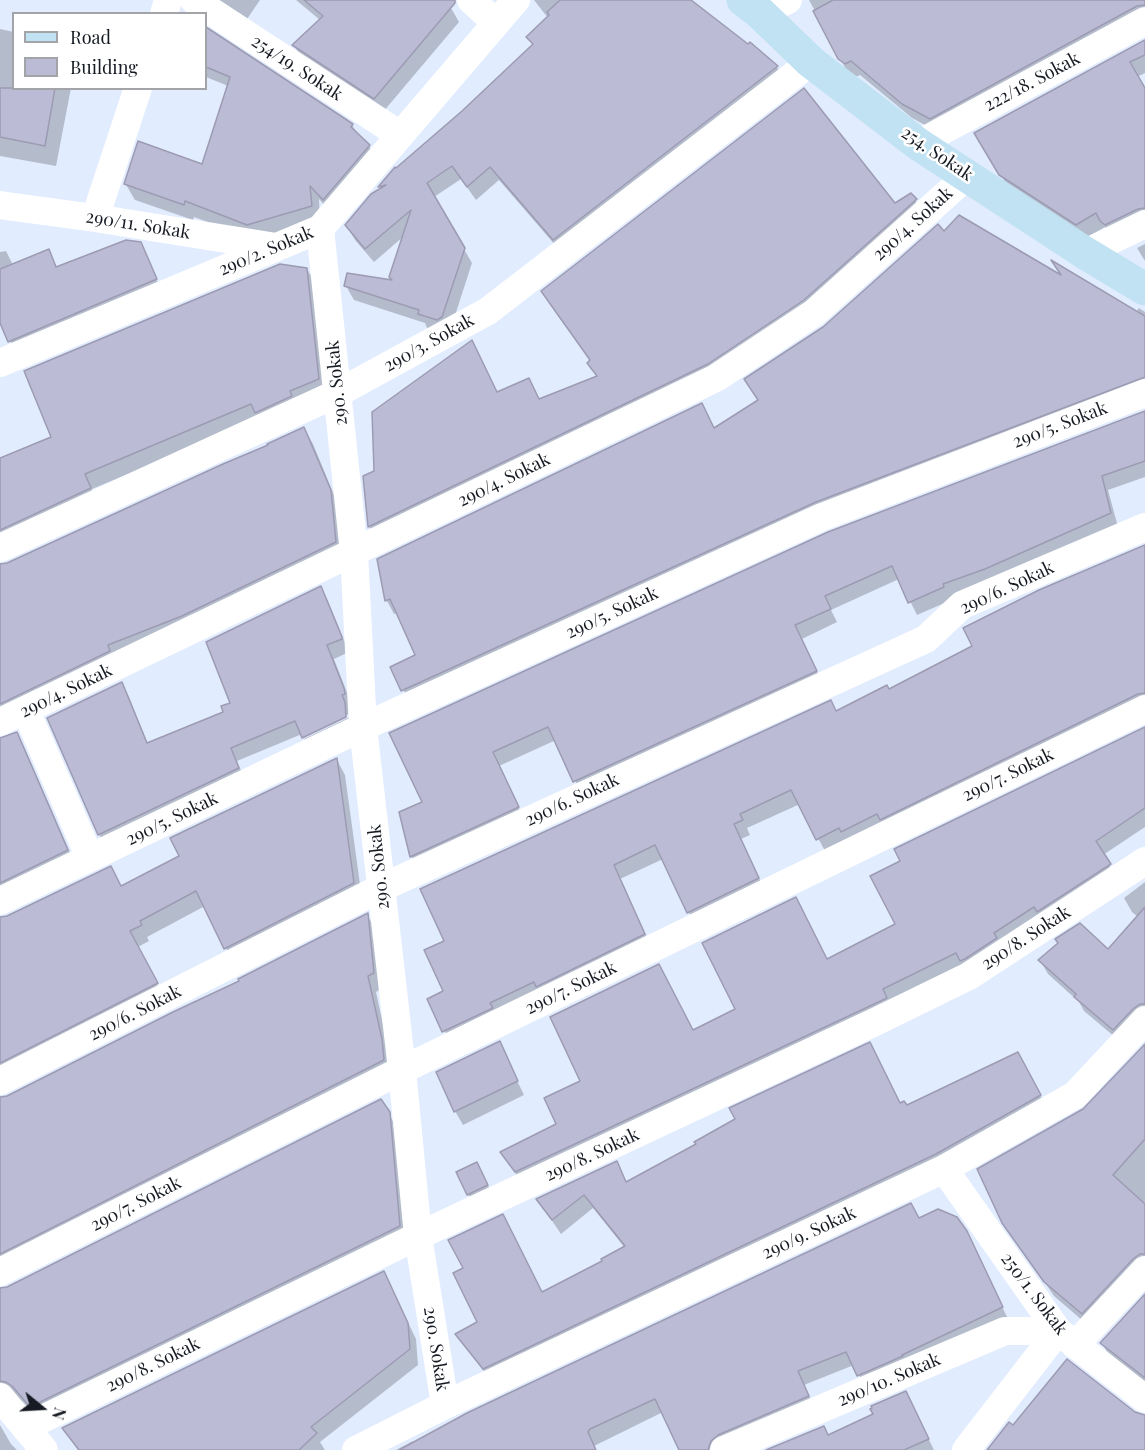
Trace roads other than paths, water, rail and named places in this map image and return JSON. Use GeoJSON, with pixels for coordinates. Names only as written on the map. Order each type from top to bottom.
{"type":"FeatureCollection","features":[{"type":"Feature","properties":{"kind":"street","name":"254/19. Sokak"},"geometry":{"type":"LineString","coordinates":[[194,0],[400,135]]}},
{"type":"Feature","properties":{"kind":"street"},"geometry":{"type":"LineString","coordinates":[[471,0],[495,22]]}},
{"type":"Feature","properties":{"kind":"street","name":"290/2. Sokak"},"geometry":{"type":"LineString","coordinates":[[0,363],[320,229],[516,0]]}},
{"type":"Feature","properties":{"kind":"street","name":"254. Sokak"},"geometry":{"type":"LineString","coordinates":[[764,4],[811,62],[918,144],[1085,253],[1145,289]]}},
{"type":"Feature","properties":{"kind":"street","name":"222/18. Sokak"},"geometry":{"type":"LineString","coordinates":[[918,144],[1145,21]]}},
{"type":"Feature","properties":{"kind":"street","name":"290/3. Sokak"},"geometry":{"type":"LineString","coordinates":[[0,548],[338,393],[488,311],[811,62]]}},
{"type":"Feature","properties":{"kind":"street"},"geometry":{"type":"LineString","coordinates":[[95,218],[137,90]]}},
{"type":"Feature","properties":{"kind":"street","name":"290/4. Sokak"},"geometry":{"type":"LineString","coordinates":[[0,722],[716,378],[814,313],[968,175]]}},
{"type":"Feature","properties":{"kind":"street","name":"290/11. Sokak"},"geometry":{"type":"LineString","coordinates":[[0,205],[276,247]]}},
{"type":"Feature","properties":{"kind":"street"},"geometry":{"type":"LineString","coordinates":[[1085,253],[1145,224]]}},
{"type":"Feature","properties":{"kind":"street","name":"290. Sokak"},"geometry":{"type":"LineString","coordinates":[[320,229],[354,553],[363,727],[402,1070],[418,1236],[445,1405],[356,1450]]}},
{"type":"Feature","properties":{"kind":"street","name":"290/5. Sokak"},"geometry":{"type":"LineString","coordinates":[[0,901],[363,727],[822,517],[1145,393]]}},
{"type":"Feature","properties":{"kind":"street","name":"290/6. Sokak"},"geometry":{"type":"LineString","coordinates":[[0,1081],[381,888],[926,639],[962,605],[1145,527]]}},
{"type":"Feature","properties":{"kind":"street","name":"290/7. Sokak"},"geometry":{"type":"LineString","coordinates":[[0,1272],[402,1070],[1145,709]]}},
{"type":"Feature","properties":{"kind":"street"},"geometry":{"type":"LineString","coordinates":[[26,711],[90,858]]}},
{"type":"Feature","properties":{"kind":"street","name":"290/8. Sokak"},"geometry":{"type":"LineString","coordinates":[[26,1427],[418,1236],[969,976],[1145,861]]}},
{"type":"Feature","properties":{"kind":"street","name":"290/9. Sokak"},"geometry":{"type":"LineString","coordinates":[[445,1405],[944,1169],[1076,1095],[1145,1020]]}},
{"type":"Feature","properties":{"kind":"street","name":"250/1. Sokak"},"geometry":{"type":"LineString","coordinates":[[944,1169],[1067,1338],[1145,1399]]}},
{"type":"Feature","properties":{"kind":"street"},"geometry":{"type":"LineString","coordinates":[[966,1450],[1067,1338],[1145,1270]]}},
{"type":"Feature","properties":{"kind":"street","name":"290/10. Sokak"},"geometry":{"type":"LineString","coordinates":[[724,1450],[1005,1331],[1067,1338]]}},
{"type":"Feature","properties":{"kind":"street"},"geometry":{"type":"LineString","coordinates":[[0,1397],[44,1450]]}}]}
